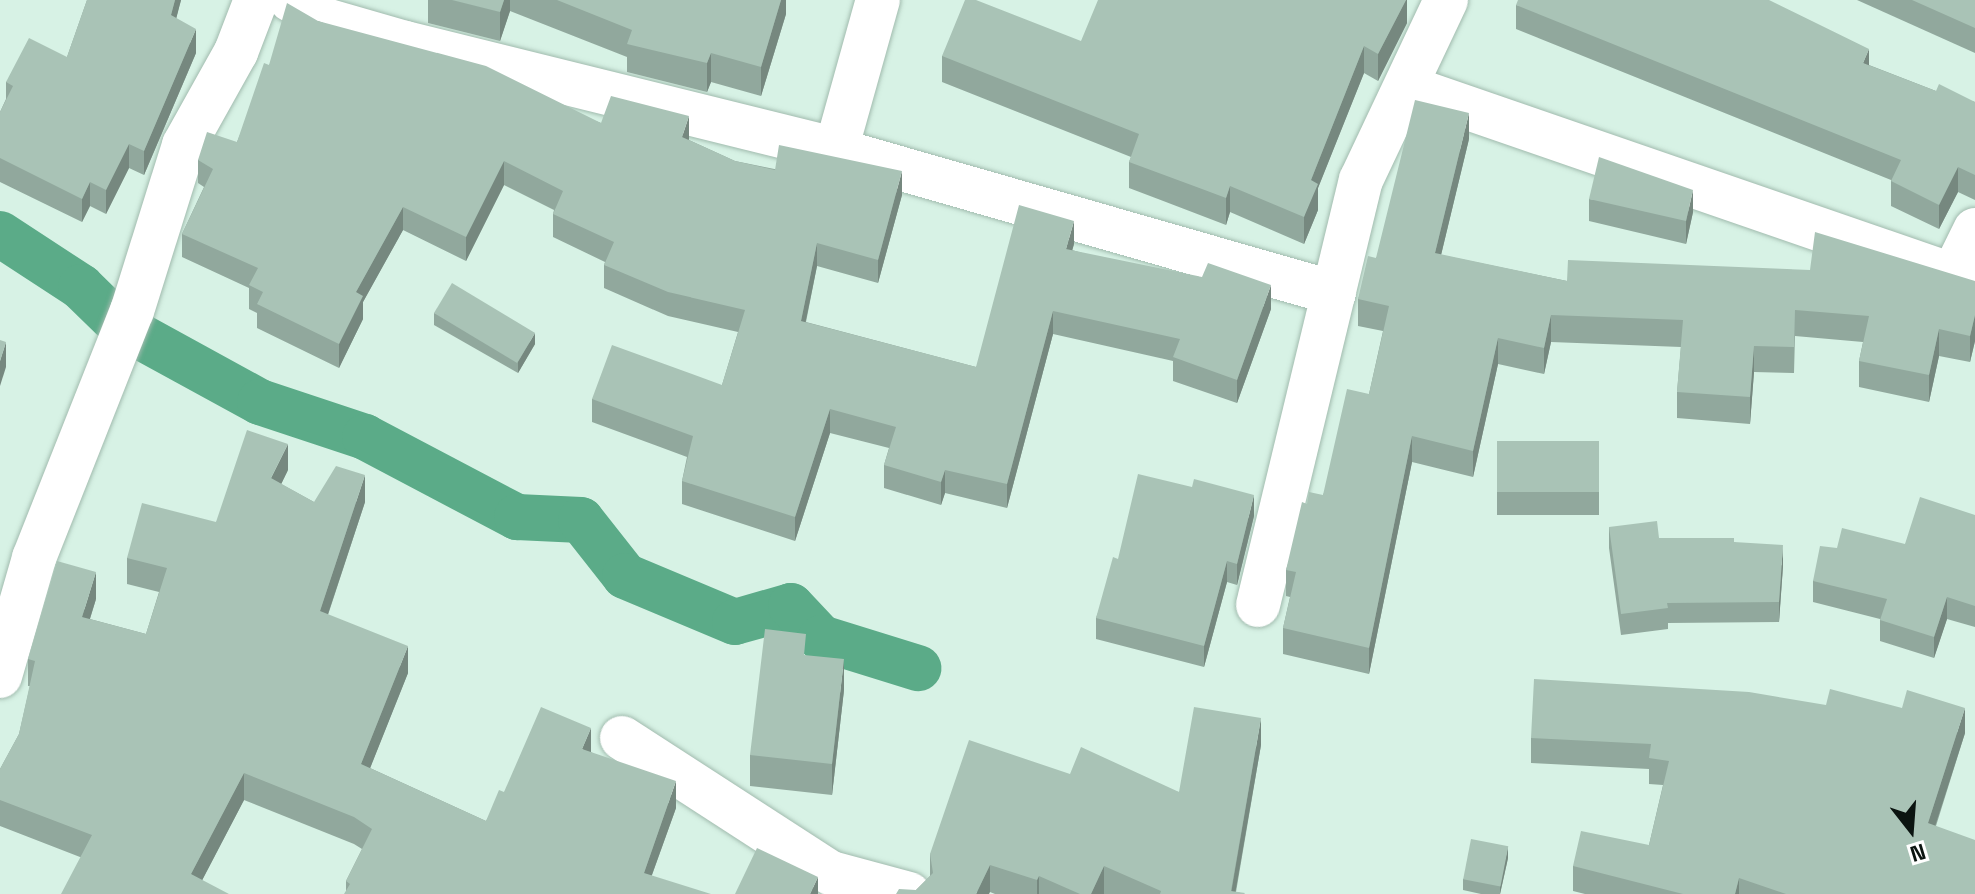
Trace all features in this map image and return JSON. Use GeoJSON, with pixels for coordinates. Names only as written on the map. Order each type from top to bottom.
{"type":"FeatureCollection","features":[{"type":"Feature","properties":{"kind":"street"},"geometry":{"type":"LineString","coordinates":[[0,676],[34,558],[132,311],[184,145],[236,52],[256,0]]}},
{"type":"Feature","properties":{"kind":"street"},"geometry":{"type":"LineString","coordinates":[[291,0],[325,20],[405,43],[836,150],[1334,293]]}},
{"type":"Feature","properties":{"kind":"street"},"geometry":{"type":"LineString","coordinates":[[836,150],[878,0]]}},
{"type":"Feature","properties":{"kind":"street"},"geometry":{"type":"LineString","coordinates":[[1258,605],[1361,180],[1446,0]]}},
{"type":"Feature","properties":{"kind":"street"},"geometry":{"type":"LineString","coordinates":[[1407,87],[1964,279],[1975,230]]}},
{"type":"Feature","properties":{"kind":"street"},"geometry":{"type":"LineString","coordinates":[[622,738],[831,873],[909,894]]}},
{"type":"Feature","properties":{"kind":"building"},"geometry":{"type":"Polygon","coordinates":[[[87,0],[175,0],[171,15],[196,29],[144,151],[129,144],[106,190],[90,182],[82,199],[0,158],[0,112],[13,86],[6,82],[29,38],[67,57],[87,0]]]}},
{"type":"Feature","properties":{"kind":"building"},"geometry":{"type":"Polygon","coordinates":[[[452,0],[504,0],[500,12],[452,0]]]}},
{"type":"Feature","properties":{"kind":"building"},"geometry":{"type":"Polygon","coordinates":[[[557,0],[781,0],[761,67],[711,53],[707,63],[627,44],[632,30],[557,0]]]}},
{"type":"Feature","properties":{"kind":"building"},"geometry":{"type":"Polygon","coordinates":[[[965,0],[976,0],[1081,41],[1098,0],[1406,0],[1378,54],[1364,46],[1311,180],[1318,184],[1304,217],[1230,186],[1226,198],[1129,162],[1139,134],[942,56],[965,0]]]}},
{"type":"Feature","properties":{"kind":"building"},"geometry":{"type":"Polygon","coordinates":[[[1518,0],[1769,0],[1869,49],[1863,63],[1936,91],[1939,84],[1975,102],[1975,175],[1958,167],[1939,205],[1891,181],[1901,160],[1516,5],[1518,0]]]}},
{"type":"Feature","properties":{"kind":"building"},"geometry":{"type":"Polygon","coordinates":[[[1912,0],[1975,0],[1975,28],[1912,0]]]}},
{"type":"Feature","properties":{"kind":"building"},"geometry":{"type":"Polygon","coordinates":[[[287,3],[318,21],[486,66],[601,123],[611,96],[689,116],[682,137],[735,161],[775,170],[779,145],[902,171],[878,260],[817,243],[801,321],[976,367],[1019,205],[1074,221],[1066,249],[1202,277],[1208,263],[1271,285],[1237,380],[1173,357],[1180,339],[1053,311],[1007,484],[945,470],[941,482],[884,465],[896,427],[830,409],[795,517],[682,481],[693,436],[592,399],[612,345],[722,385],[745,310],[668,292],[604,265],[614,242],[553,214],[563,191],[504,161],[466,237],[403,207],[356,292],[363,296],[339,344],[257,304],[263,292],[249,285],[258,268],[182,234],[213,169],[198,160],[207,132],[237,142],[264,63],[269,65],[287,3]]]}},
{"type":"Feature","properties":{"kind":"building"},"geometry":{"type":"Polygon","coordinates":[[[1415,100],[1469,113],[1435,253],[1567,281],[1568,260],[1810,270],[1815,232],[1975,281],[1975,315],[1970,336],[1939,329],[1929,375],[1859,361],[1869,316],[1795,310],[1794,347],[1754,346],[1750,397],[1677,392],[1683,320],[1551,315],[1544,348],[1498,338],[1473,451],[1412,436],[1369,648],[1283,628],[1296,572],[1286,570],[1302,502],[1307,504],[1309,492],[1323,495],[1347,389],[1369,394],[1389,306],[1358,299],[1368,256],[1376,258],[1415,100]]]}},
{"type":"Feature","properties":{"kind":"building"},"geometry":{"type":"Polygon","coordinates":[[[1599,157],[1693,190],[1686,221],[1589,199],[1599,157]]]}},
{"type":"Feature","properties":{"kind":"building"},"geometry":{"type":"Polygon","coordinates":[[[452,283],[535,333],[517,363],[434,313],[452,283]]]}},
{"type":"Feature","properties":{"kind":"building"},"geometry":{"type":"Polygon","coordinates":[[[0,340],[6,342],[0,361],[0,340]]]}},
{"type":"Feature","properties":{"kind":"building"},"geometry":{"type":"Polygon","coordinates":[[[247,430],[288,444],[271,478],[314,502],[336,466],[365,475],[320,611],[408,646],[361,764],[486,821],[499,790],[504,792],[541,707],[591,728],[582,749],[676,781],[644,873],[711,894],[344,894],[350,884],[346,881],[372,829],[354,817],[244,773],[191,874],[229,894],[61,894],[92,835],[0,800],[0,769],[19,734],[35,661],[28,659],[57,561],[96,572],[82,617],[146,634],[167,568],[127,558],[142,503],[216,522],[247,430]]]}},
{"type":"Feature","properties":{"kind":"building"},"geometry":{"type":"Polygon","coordinates":[[[1497,441],[1599,441],[1599,492],[1497,492],[1497,441]]]}},
{"type":"Feature","properties":{"kind":"building"},"geometry":{"type":"Polygon","coordinates":[[[1138,474],[1192,487],[1194,479],[1254,495],[1237,564],[1227,561],[1204,646],[1096,618],[1113,557],[1118,559],[1138,474]]]}},
{"type":"Feature","properties":{"kind":"building"},"geometry":{"type":"Polygon","coordinates":[[[1920,497],[1975,515],[1975,606],[1947,597],[1934,637],[1880,620],[1887,599],[1813,581],[1820,546],[1837,548],[1842,528],[1905,544],[1920,497]]]}},
{"type":"Feature","properties":{"kind":"building"},"geometry":{"type":"Polygon","coordinates":[[[1657,521],[1659,538],[1734,538],[1734,542],[1783,545],[1779,602],[1667,603],[1668,608],[1621,614],[1609,527],[1657,521]]]}},
{"type":"Feature","properties":{"kind":"building"},"geometry":{"type":"Polygon","coordinates":[[[765,629],[806,634],[804,655],[844,659],[832,764],[750,755],[765,629]]]}},
{"type":"Feature","properties":{"kind":"building"},"geometry":{"type":"Polygon","coordinates":[[[1534,679],[1749,692],[1826,705],[1830,689],[1902,708],[1907,690],[1965,708],[1928,823],[1975,840],[1975,894],[1786,894],[1739,878],[1735,894],[1683,894],[1573,866],[1581,831],[1649,845],[1669,761],[1649,758],[1651,744],[1531,738],[1534,679]]]}},
{"type":"Feature","properties":{"kind":"building"},"geometry":{"type":"Polygon","coordinates":[[[1194,707],[1261,718],[1231,891],[1244,894],[1160,894],[1161,891],[1104,866],[1091,894],[1080,894],[1039,876],[1037,880],[990,865],[976,894],[896,894],[899,889],[916,890],[933,873],[930,854],[969,740],[1070,774],[1081,747],[1179,792],[1194,707]]]}},
{"type":"Feature","properties":{"kind":"building"},"geometry":{"type":"Polygon","coordinates":[[[1471,839],[1508,846],[1500,886],[1463,879],[1471,839]]]}},
{"type":"Feature","properties":{"kind":"building"},"geometry":{"type":"Polygon","coordinates":[[[757,848],[818,877],[810,894],[735,894],[757,848]]]}},
{"type":"Feature","properties":{"kind":"waterway"},"geometry":{"type":"LineString","coordinates":[[0,234],[81,287],[121,326],[260,402],[365,437],[517,517],[581,520],[625,576],[735,622],[791,606],[821,638],[918,668]]}}]}
